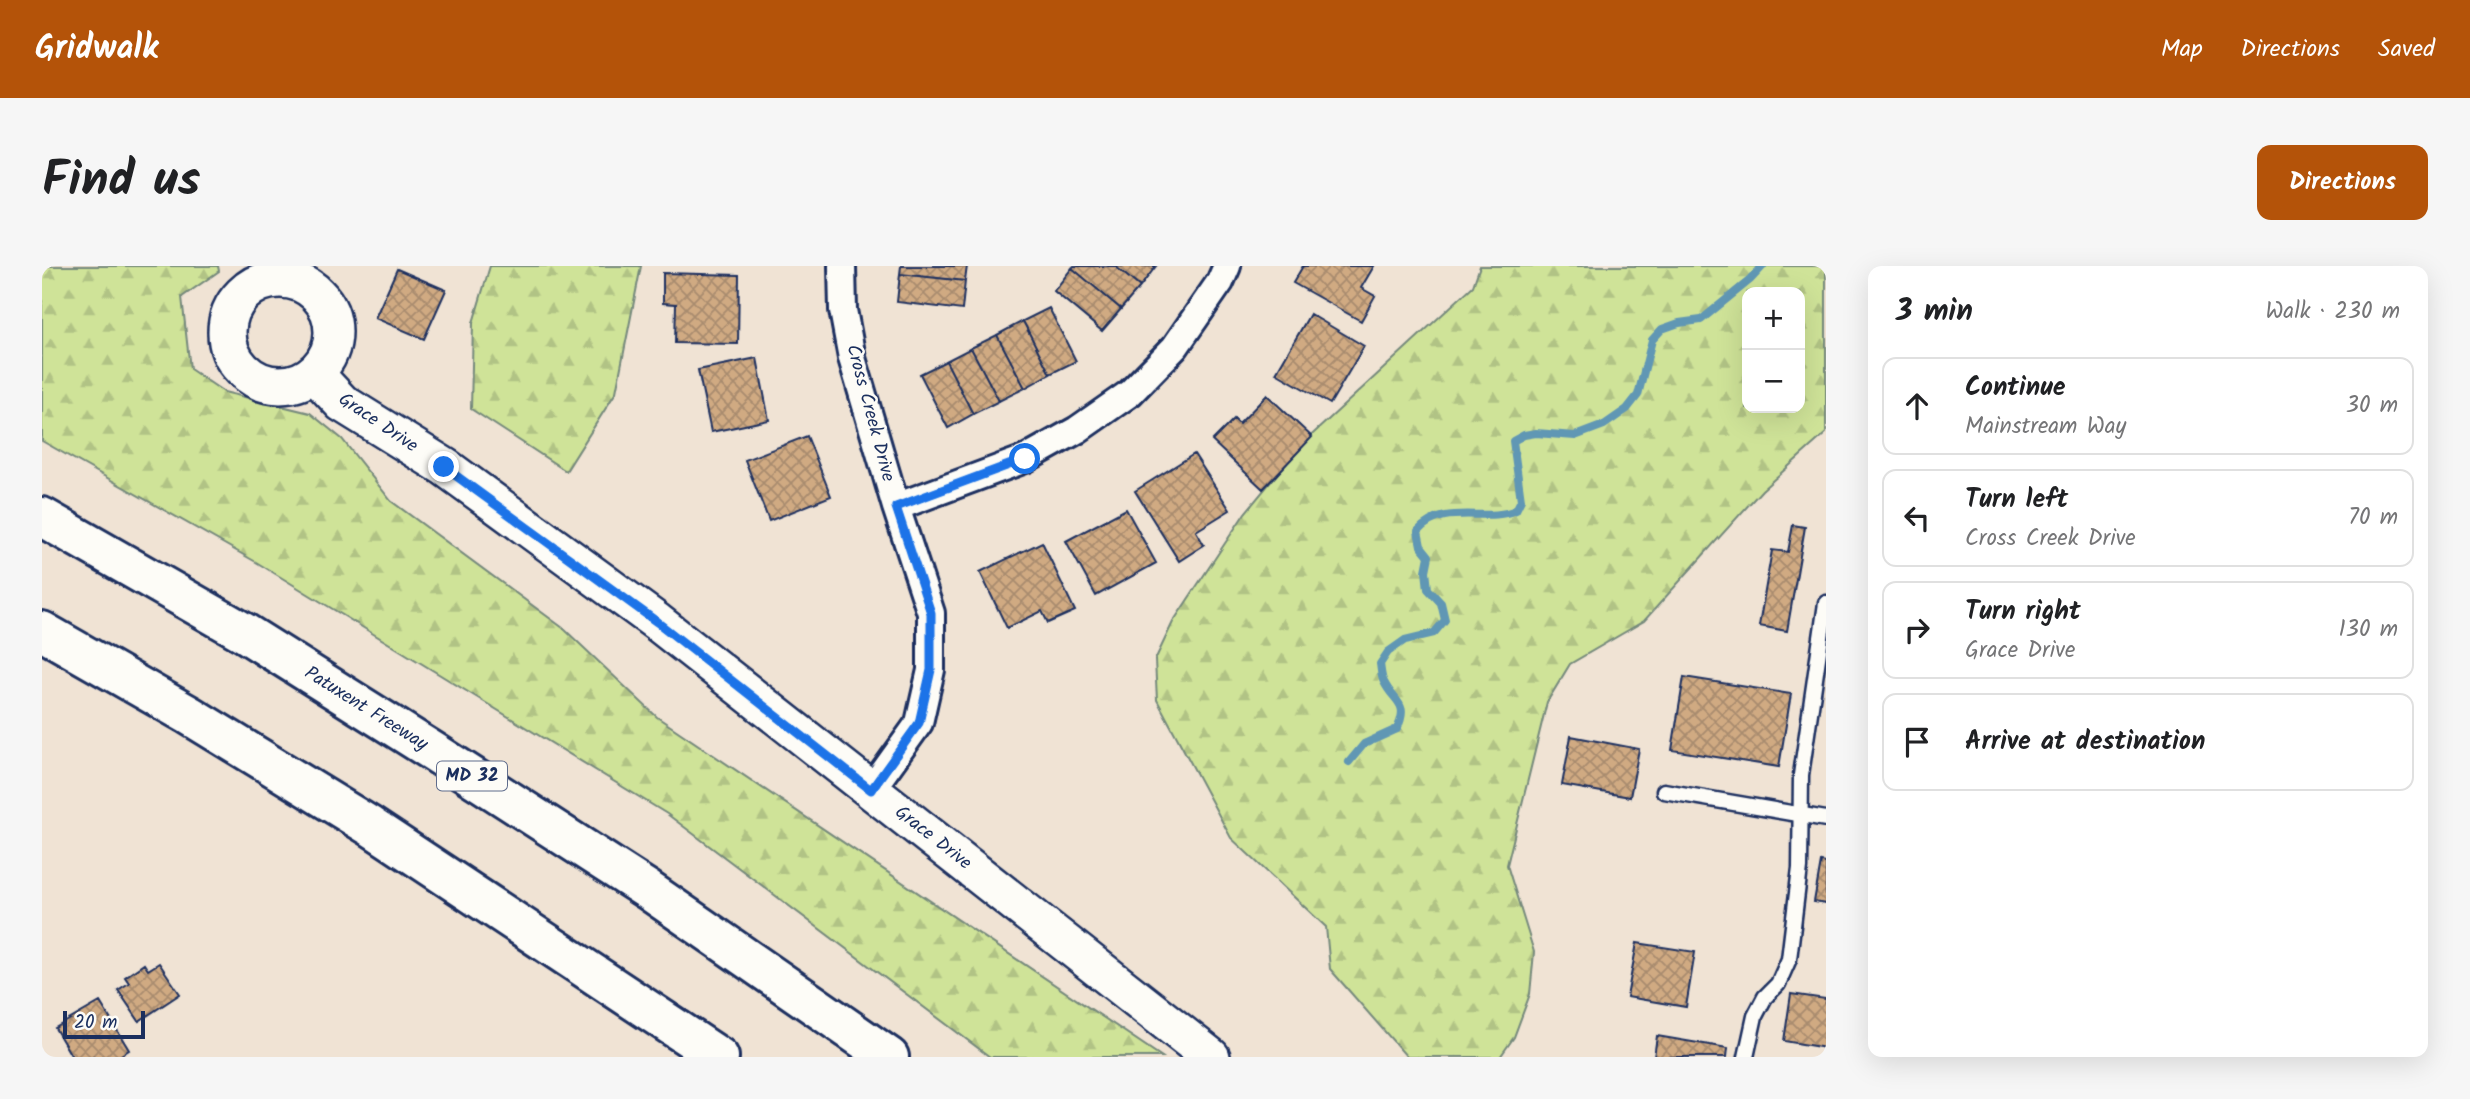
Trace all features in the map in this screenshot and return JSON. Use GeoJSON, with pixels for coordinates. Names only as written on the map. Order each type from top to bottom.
{"type":"FeatureCollection","features":[{"type":"Feature","properties":{"kind":"highway","name":"Patuxent Freeway"},"geometry":{"type":"LineString","coordinates":[[42,517],[245,633],[434,752],[648,890],[889,1057]]}},
{"type":"Feature","properties":{"kind":"highway"},"geometry":{"type":"LineString","coordinates":[[42,631],[190,715],[370,827],[719,1057]]}},
{"type":"Feature","properties":{"kind":"street","name":"Cross Creek Drive"},"geometry":{"type":"LineString","coordinates":[[842,266],[844,310],[852,358],[931,613],[931,670],[919,723],[871,790]]}},
{"type":"Feature","properties":{"kind":"street"},"geometry":{"type":"LineString","coordinates":[[896,507],[1025,459],[1077,430],[1130,394],[1175,347],[1220,282],[1227,266]]}},
{"type":"Feature","properties":{"kind":"street"},"geometry":{"type":"LineString","coordinates":[[286,273],[312,289],[324,301],[333,321],[333,340],[326,360],[314,373],[300,382],[279,385],[263,383],[246,373],[234,360],[228,345],[227,326],[235,302],[246,291],[286,273]]}},
{"type":"Feature","properties":{"kind":"street","name":"Grace Drive"},"geometry":{"type":"LineString","coordinates":[[314,373],[342,403],[476,489],[657,622],[1211,1057]]}},
{"type":"Feature","properties":{"kind":"lane"},"geometry":{"type":"LineString","coordinates":[[1746,1057],[1755,1016],[1765,997],[1778,984],[1789,959],[1800,868],[1801,775],[1826,603]]}},
{"type":"Feature","properties":{"kind":"lane"},"geometry":{"type":"LineString","coordinates":[[1664,791],[1826,819]]}},
{"type":"Feature","properties":{"kind":"green space"},"geometry":{"type":"Polygon","coordinates":[[[42,266],[218,266],[219,271],[182,297],[190,369],[224,392],[310,413],[342,439],[391,501],[563,628],[657,717],[1162,1057],[990,1057],[667,814],[256,562],[42,441],[42,266]]]}},
{"type":"Feature","properties":{"kind":"green space"},"geometry":{"type":"Polygon","coordinates":[[[490,266],[641,266],[616,392],[566,471],[471,409],[473,323],[490,266]]]}},
{"type":"Feature","properties":{"kind":"green space"},"geometry":{"type":"Polygon","coordinates":[[[1480,266],[1826,266],[1826,433],[1762,490],[1644,621],[1570,664],[1547,702],[1507,865],[1534,952],[1530,994],[1514,1037],[1500,1057],[1407,1057],[1330,969],[1326,927],[1231,838],[1157,700],[1155,660],[1173,622],[1245,513],[1302,444],[1473,286],[1480,266]]]}},
{"type":"Feature","properties":{"kind":"building"},"geometry":{"type":"Polygon","coordinates":[[[901,266],[967,266],[965,281],[900,274],[901,266]]]}},
{"type":"Feature","properties":{"kind":"building"},"geometry":{"type":"Polygon","coordinates":[[[1115,266],[1140,287],[1121,309],[1072,268],[1115,266]]]}},
{"type":"Feature","properties":{"kind":"building"},"geometry":{"type":"Polygon","coordinates":[[[1115,266],[1156,266],[1140,287],[1115,266]]]}},
{"type":"Feature","properties":{"kind":"building"},"geometry":{"type":"Polygon","coordinates":[[[1303,266],[1374,266],[1361,288],[1375,296],[1361,321],[1293,283],[1303,266]]]}},
{"type":"Feature","properties":{"kind":"building"},"geometry":{"type":"Polygon","coordinates":[[[1072,268],[1121,309],[1102,331],[1054,291],[1072,268]]]}},
{"type":"Feature","properties":{"kind":"building"},"geometry":{"type":"Polygon","coordinates":[[[397,269],[446,290],[424,339],[375,318],[397,269]]]}},
{"type":"Feature","properties":{"kind":"building"},"geometry":{"type":"Polygon","coordinates":[[[663,273],[739,275],[738,344],[675,343],[676,304],[663,303],[663,273]]]}},
{"type":"Feature","properties":{"kind":"building"},"geometry":{"type":"Polygon","coordinates":[[[900,274],[965,281],[962,310],[897,302],[900,274]]]}},
{"type":"Feature","properties":{"kind":"building"},"geometry":{"type":"Polygon","coordinates":[[[1049,308],[1076,361],[1050,374],[1023,321],[1049,308]]]}},
{"type":"Feature","properties":{"kind":"building"},"geometry":{"type":"Polygon","coordinates":[[[1310,314],[1364,346],[1330,404],[1276,373],[1310,314]]]}},
{"type":"Feature","properties":{"kind":"building"},"geometry":{"type":"Polygon","coordinates":[[[1023,321],[1050,374],[1025,388],[997,335],[1023,321]]]}},
{"type":"Feature","properties":{"kind":"building"},"geometry":{"type":"Polygon","coordinates":[[[997,335],[1025,388],[999,401],[971,348],[997,335]]]}},
{"type":"Feature","properties":{"kind":"building"},"geometry":{"type":"Polygon","coordinates":[[[971,348],[999,401],[973,414],[946,361],[971,348]]]}},
{"type":"Feature","properties":{"kind":"building"},"geometry":{"type":"Polygon","coordinates":[[[757,358],[769,420],[711,432],[698,370],[757,358]]]}},
{"type":"Feature","properties":{"kind":"building"},"geometry":{"type":"Polygon","coordinates":[[[946,361],[973,414],[948,428],[920,374],[946,361]]]}},
{"type":"Feature","properties":{"kind":"building"},"geometry":{"type":"Polygon","coordinates":[[[1267,395],[1312,437],[1263,489],[1212,441],[1234,419],[1239,424],[1267,395]]]}},
{"type":"Feature","properties":{"kind":"building"},"geometry":{"type":"Polygon","coordinates":[[[807,436],[831,496],[769,521],[745,460],[807,436]]]}},
{"type":"Feature","properties":{"kind":"building"},"geometry":{"type":"Polygon","coordinates":[[[1194,454],[1230,510],[1196,531],[1204,545],[1179,561],[1135,491],[1194,454]]]}},
{"type":"Feature","properties":{"kind":"building"},"geometry":{"type":"Polygon","coordinates":[[[1126,509],[1156,563],[1096,596],[1066,541],[1126,509]]]}},
{"type":"Feature","properties":{"kind":"building"},"geometry":{"type":"Polygon","coordinates":[[[1793,525],[1805,527],[1787,631],[1759,626],[1772,550],[1788,552],[1793,525]]]}},
{"type":"Feature","properties":{"kind":"building"},"geometry":{"type":"Polygon","coordinates":[[[1042,542],[1075,611],[1048,623],[1042,611],[1007,628],[980,572],[1042,542]]]}},
{"type":"Feature","properties":{"kind":"building"},"geometry":{"type":"Polygon","coordinates":[[[1684,677],[1791,694],[1779,767],[1672,750],[1684,677]]]}},
{"type":"Feature","properties":{"kind":"building"},"geometry":{"type":"Polygon","coordinates":[[[1571,736],[1639,749],[1630,797],[1562,785],[1571,736]]]}},
{"type":"Feature","properties":{"kind":"building"},"geometry":{"type":"Polygon","coordinates":[[[1821,862],[1826,863],[1826,904],[1814,902],[1821,862]]]}},
{"type":"Feature","properties":{"kind":"building"},"geometry":{"type":"Polygon","coordinates":[[[1637,943],[1695,952],[1686,1007],[1627,997],[1637,943]]]}},
{"type":"Feature","properties":{"kind":"building"},"geometry":{"type":"Polygon","coordinates":[[[159,963],[180,994],[139,1021],[118,990],[129,983],[125,977],[144,964],[148,970],[159,963]]]}},
{"type":"Feature","properties":{"kind":"building"},"geometry":{"type":"Polygon","coordinates":[[[1791,994],[1826,999],[1826,1048],[1784,1041],[1791,994]]]}},
{"type":"Feature","properties":{"kind":"building"},"geometry":{"type":"Polygon","coordinates":[[[100,1002],[129,1050],[118,1057],[72,1057],[55,1028],[100,1002]]]}},
{"type":"Feature","properties":{"kind":"building"},"geometry":{"type":"Polygon","coordinates":[[[1657,1036],[1728,1048],[1727,1057],[1654,1057],[1657,1036]]]}},
{"type":"Feature","properties":{"kind":"waterway"},"geometry":{"type":"LineString","coordinates":[[1349,762],[1364,744],[1397,729],[1401,720],[1399,703],[1388,689],[1382,675],[1380,664],[1388,652],[1405,640],[1434,633],[1445,620],[1441,603],[1428,589],[1426,571],[1429,556],[1421,546],[1418,531],[1428,522],[1440,517],[1491,515],[1516,510],[1521,500],[1513,441],[1536,433],[1575,436],[1604,425],[1627,409],[1638,395],[1652,340],[1662,329],[1701,320],[1763,266]]}},
{"type":"Feature","properties":{"kind":"route"},"geometry":{"type":"LineString","coordinates":[[444,467],[657,622],[871,790],[919,723],[931,670],[931,613],[896,507],[1025,459]]}}]}
